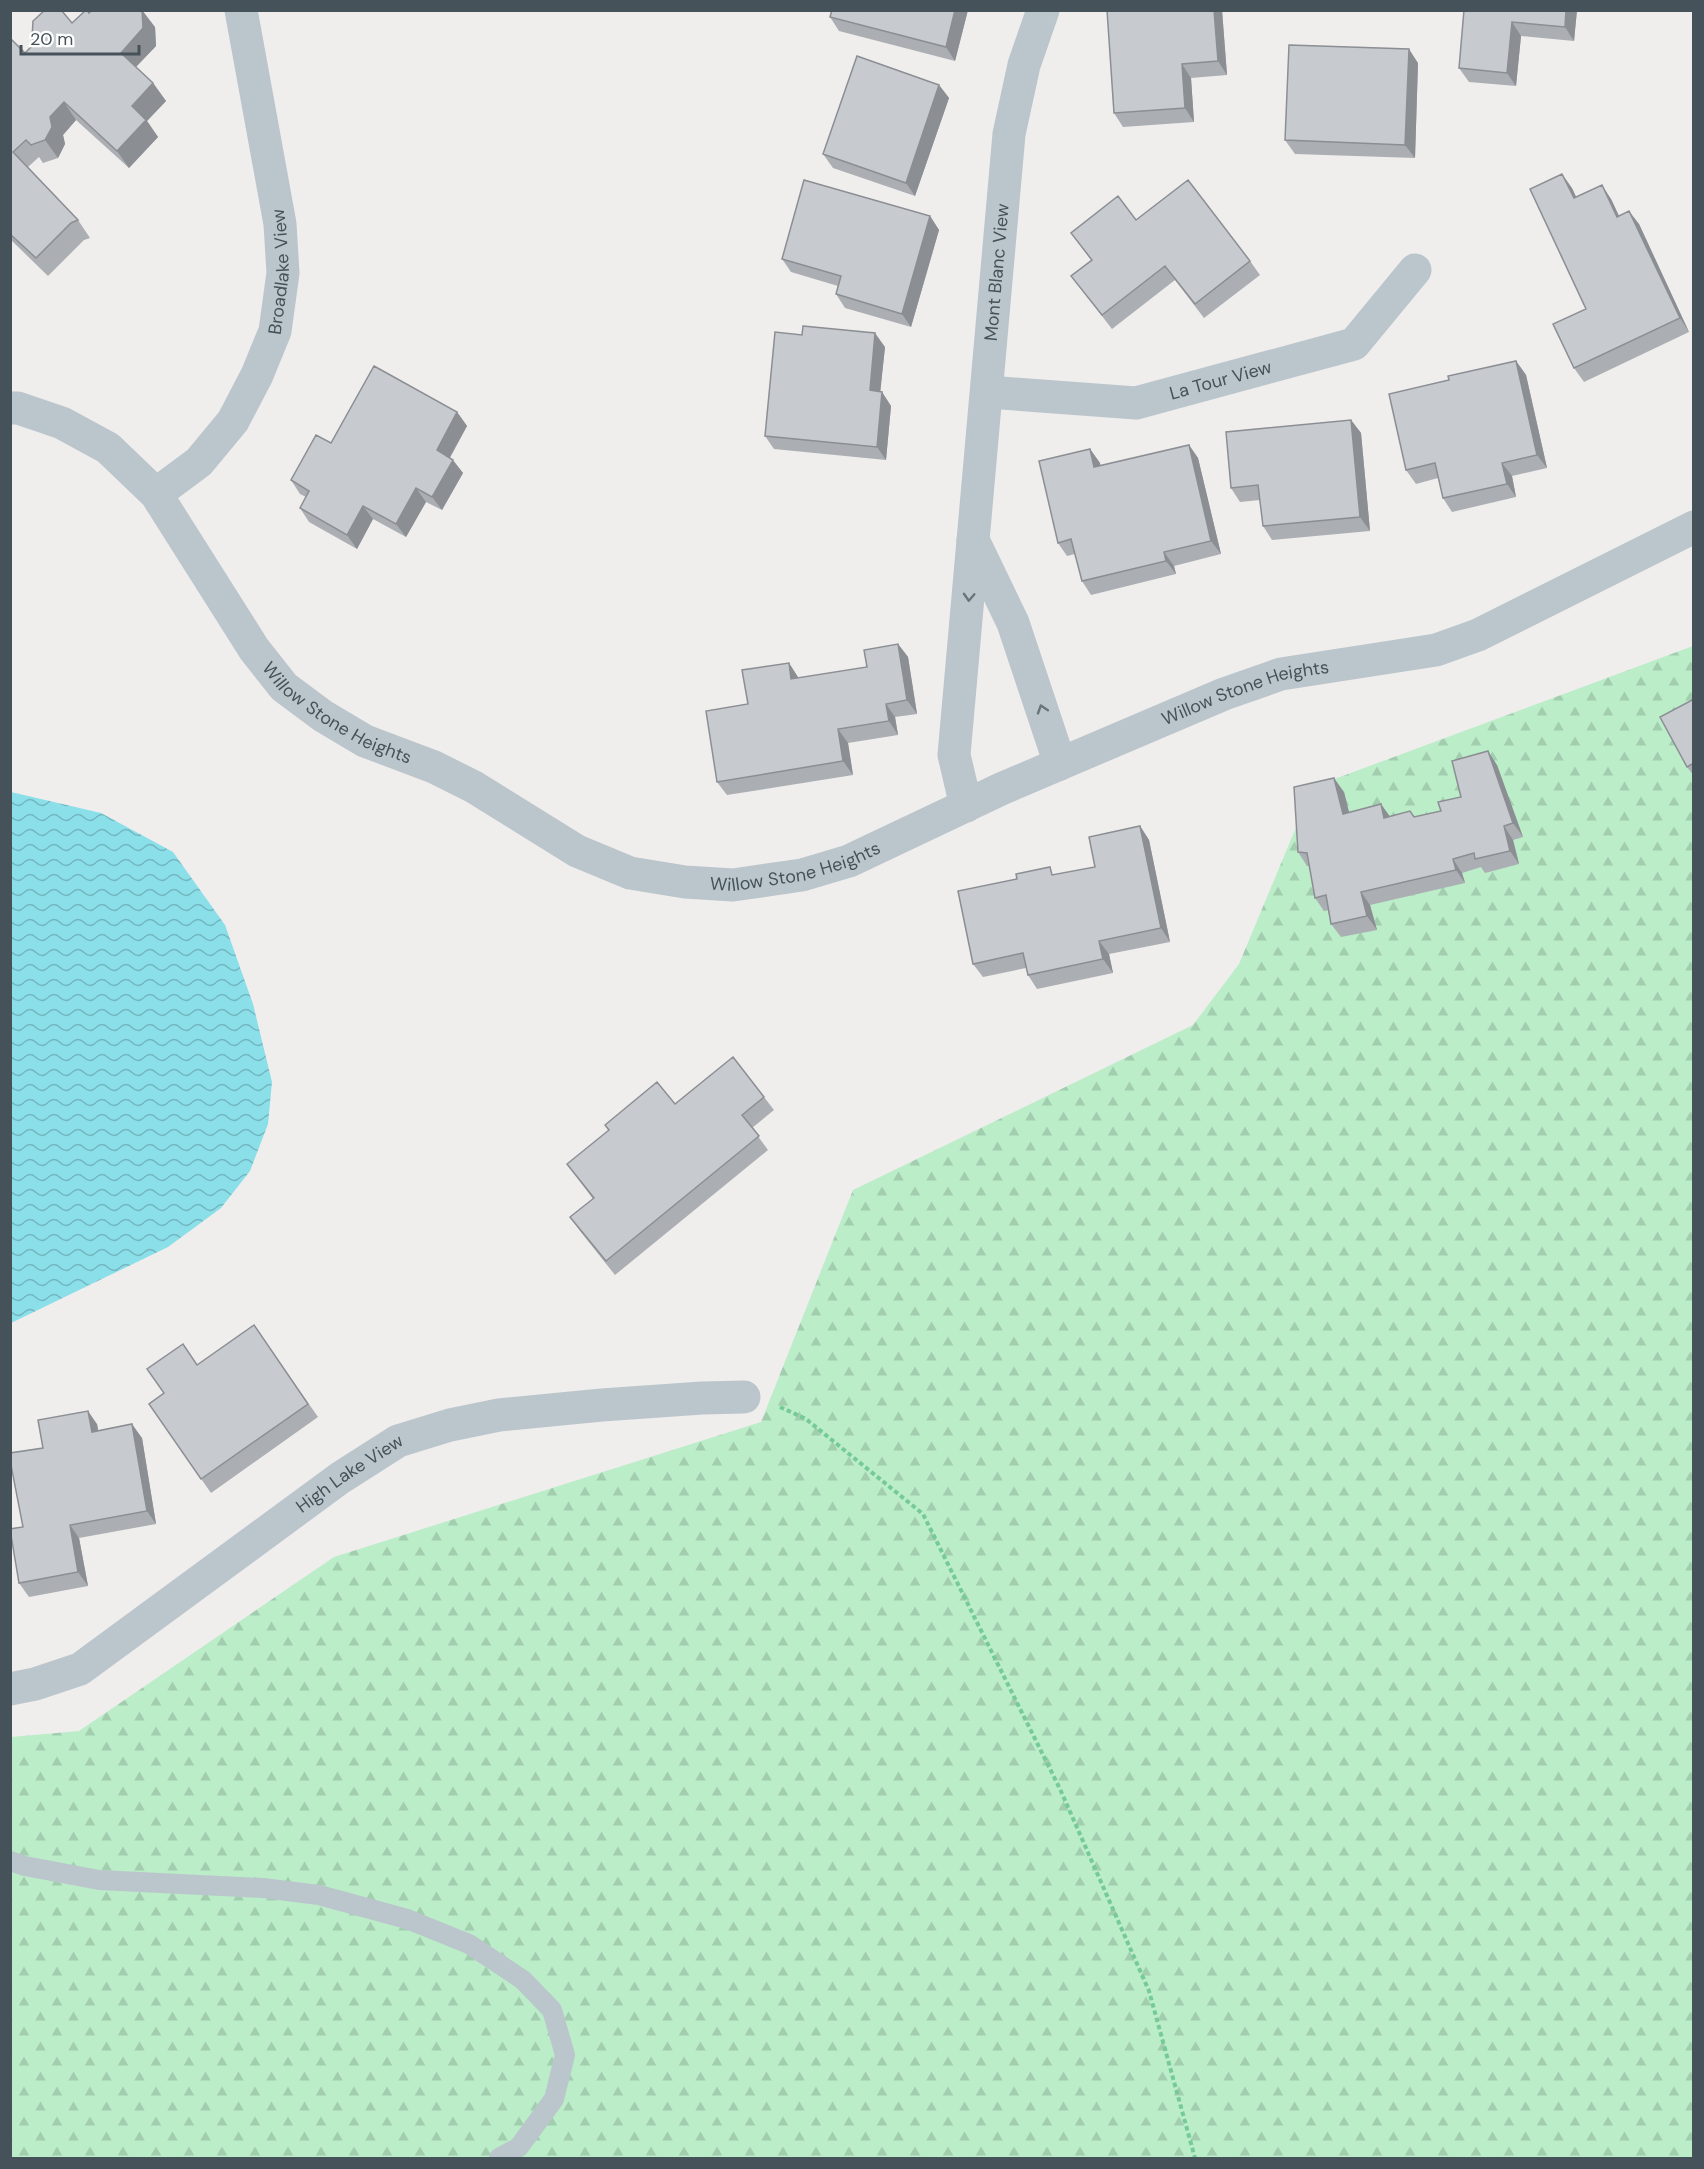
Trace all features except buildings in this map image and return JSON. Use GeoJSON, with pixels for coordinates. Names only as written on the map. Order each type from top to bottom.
{"type":"FeatureCollection","features":[{"type":"Feature","properties":{"kind":"street","name":"Broadlake View"},"geometry":{"type":"LineString","coordinates":[[156,494],[199,462],[233,421],[258,375],[275,331],[283,273],[280,224],[241,10]]}},
{"type":"Feature","properties":{"kind":"street","name":"Mont Blanc View"},"geometry":{"type":"LineString","coordinates":[[966,806],[954,755],[968,619],[973,538],[988,392],[1009,134],[1024,65],[1043,10]]}},
{"type":"Feature","properties":{"kind":"street","name":"La Tour View"},"geometry":{"type":"LineString","coordinates":[[988,392],[1136,403],[1354,344],[1415,270]]}},
{"type":"Feature","properties":{"kind":"street","name":"Willow Stone Heights"},"geometry":{"type":"LineString","coordinates":[[10,408],[18,408],[62,423],[108,448],[156,494],[254,649],[284,687],[323,716],[365,741],[434,767],[474,787],[577,851],[630,873],[685,882],[733,885],[802,875],[849,861],[1060,764],[1224,694],[1281,674],[1330,664],[1437,650],[1478,635],[1694,527]]}},
{"type":"Feature","properties":{"kind":"street"},"geometry":{"type":"LineString","coordinates":[[973,538],[1013,623],[1060,764]]}},
{"type":"Feature","properties":{"kind":"street","name":"High Lake View"},"geometry":{"type":"LineString","coordinates":[[10,1689],[35,1684],[80,1669],[340,1478],[398,1442],[450,1425],[499,1415],[602,1405],[744,1397]]}},
{"type":"Feature","properties":{"kind":"lane"},"geometry":{"type":"LineString","coordinates":[[10,1861],[99,1880],[263,1888],[319,1895],[407,1918],[469,1944],[523,1980],[552,2010],[565,2055],[554,2099],[519,2147],[499,2158]]}},
{"type":"Feature","properties":{"kind":"path"},"geometry":{"type":"LineString","coordinates":[[744,1397],[783,1408],[806,1419],[923,1514],[1060,1789],[1149,1991],[1195,2158]]}},
{"type":"Feature","properties":{"kind":"green space"},"geometry":{"type":"Polygon","coordinates":[[[1693,646],[1693,2158],[11,2158],[11,1737],[79,1731],[334,1557],[761,1422],[853,1190],[1193,1025],[1239,964],[1313,787],[1693,646]]]}},
{"type":"Feature","properties":{"kind":"water"},"geometry":{"type":"Polygon","coordinates":[[[11,792],[101,813],[173,852],[225,925],[253,1004],[272,1082],[268,1124],[250,1171],[221,1208],[168,1247],[11,1323],[11,792]]]}}]}
